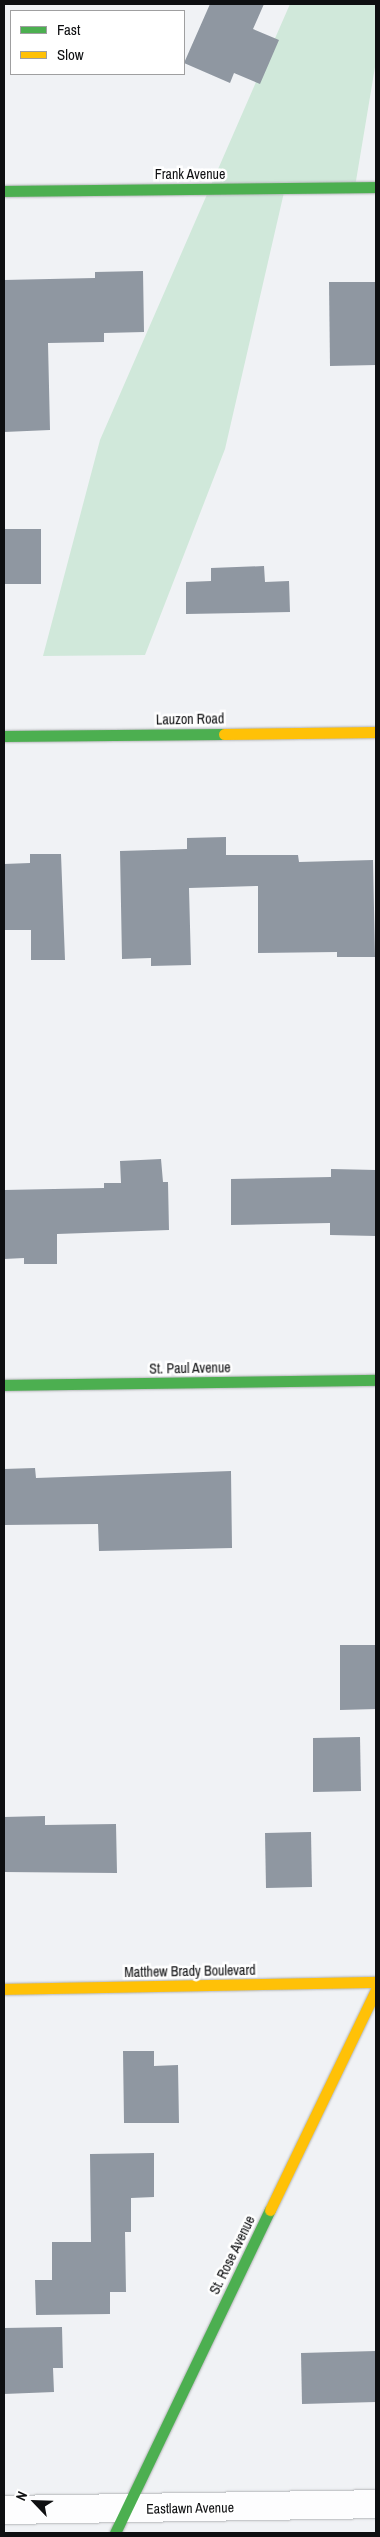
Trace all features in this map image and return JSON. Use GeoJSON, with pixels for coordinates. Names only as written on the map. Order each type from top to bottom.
{"type":"FeatureCollection","features":[{"type":"Feature","properties":{"kind":"street","name":"Frank Avenue"},"geometry":{"type":"LineString","coordinates":[[4,191],[376,186]]}},
{"type":"Feature","properties":{"kind":"street","name":"Lauzon Road"},"geometry":{"type":"LineString","coordinates":[[4,736],[376,732]]}},
{"type":"Feature","properties":{"kind":"street","name":"St. Paul Avenue"},"geometry":{"type":"LineString","coordinates":[[4,1385],[376,1380]]}},
{"type":"Feature","properties":{"kind":"street","name":"Matthew Brady Boulevard"},"geometry":{"type":"LineString","coordinates":[[4,1989],[376,1982]]}},
{"type":"Feature","properties":{"kind":"street","name":"St. Rose Avenue"},"geometry":{"type":"LineString","coordinates":[[120,2521],[376,1990]]}},
{"type":"Feature","properties":{"kind":"street","name":"Eastlawn Avenue"},"geometry":{"type":"LineString","coordinates":[[4,2510],[120,2521],[376,2504]]}},
{"type":"Feature","properties":{"kind":"green space"},"geometry":{"type":"Polygon","coordinates":[[[290,4],[376,4],[376,61],[355,187],[285,188],[225,449],[145,655],[43,656],[100,440],[290,4]]]}},
{"type":"Feature","properties":{"kind":"building"},"geometry":{"type":"Polygon","coordinates":[[[210,4],[264,4],[253,29],[279,40],[260,84],[234,73],[230,83],[185,63],[210,4]]]}},
{"type":"Feature","properties":{"kind":"building"},"geometry":{"type":"Polygon","coordinates":[[[143,271],[144,332],[104,333],[104,342],[48,343],[50,430],[4,432],[4,280],[95,278],[95,272],[143,271]]]}},
{"type":"Feature","properties":{"kind":"building"},"geometry":{"type":"Polygon","coordinates":[[[329,282],[376,282],[376,365],[330,366],[329,282]]]}},
{"type":"Feature","properties":{"kind":"building"},"geometry":{"type":"Polygon","coordinates":[[[4,529],[41,529],[41,584],[4,584],[4,529]]]}},
{"type":"Feature","properties":{"kind":"building"},"geometry":{"type":"Polygon","coordinates":[[[264,566],[265,582],[289,581],[290,612],[186,614],[186,582],[211,581],[211,568],[264,566]]]}},
{"type":"Feature","properties":{"kind":"building"},"geometry":{"type":"Polygon","coordinates":[[[226,837],[226,855],[298,855],[299,862],[373,860],[375,957],[337,957],[337,952],[258,953],[258,886],[189,888],[191,965],[151,966],[151,958],[122,959],[120,851],[187,849],[187,838],[226,837]]]}},
{"type":"Feature","properties":{"kind":"building"},"geometry":{"type":"Polygon","coordinates":[[[30,854],[61,854],[65,960],[31,960],[31,930],[4,930],[4,864],[30,863],[30,854]]]}},
{"type":"Feature","properties":{"kind":"building"},"geometry":{"type":"Polygon","coordinates":[[[161,1159],[163,1182],[168,1182],[169,1230],[57,1234],[57,1264],[24,1264],[24,1258],[4,1259],[4,1190],[104,1188],[104,1183],[121,1183],[120,1161],[161,1159]]]}},
{"type":"Feature","properties":{"kind":"building"},"geometry":{"type":"Polygon","coordinates":[[[331,1169],[376,1170],[376,1236],[330,1235],[330,1223],[231,1225],[231,1179],[331,1177],[331,1169]]]}},
{"type":"Feature","properties":{"kind":"building"},"geometry":{"type":"Polygon","coordinates":[[[35,1468],[36,1478],[231,1471],[232,1548],[99,1551],[98,1524],[4,1525],[4,1469],[35,1468]]]}},
{"type":"Feature","properties":{"kind":"building"},"geometry":{"type":"Polygon","coordinates":[[[340,1645],[376,1645],[376,1709],[340,1710],[340,1645]]]}},
{"type":"Feature","properties":{"kind":"building"},"geometry":{"type":"Polygon","coordinates":[[[360,1737],[361,1791],[313,1792],[313,1738],[360,1737]]]}},
{"type":"Feature","properties":{"kind":"building"},"geometry":{"type":"Polygon","coordinates":[[[45,1816],[45,1825],[116,1824],[117,1873],[4,1872],[4,1817],[45,1816]]]}},
{"type":"Feature","properties":{"kind":"building"},"geometry":{"type":"Polygon","coordinates":[[[311,1832],[312,1887],[266,1888],[265,1833],[311,1832]]]}},
{"type":"Feature","properties":{"kind":"building"},"geometry":{"type":"Polygon","coordinates":[[[123,2051],[154,2051],[154,2066],[178,2065],[179,2123],[124,2123],[123,2051]]]}},
{"type":"Feature","properties":{"kind":"building"},"geometry":{"type":"Polygon","coordinates":[[[154,2153],[154,2197],[131,2198],[131,2232],[125,2232],[126,2292],[110,2292],[110,2314],[36,2315],[35,2280],[52,2280],[52,2242],[91,2242],[90,2154],[154,2153]]]}},
{"type":"Feature","properties":{"kind":"building"},"geometry":{"type":"Polygon","coordinates":[[[62,2327],[63,2368],[53,2368],[54,2392],[4,2394],[4,2328],[62,2327]]]}},
{"type":"Feature","properties":{"kind":"building"},"geometry":{"type":"Polygon","coordinates":[[[376,2351],[376,2402],[302,2404],[301,2353],[376,2351]]]}},
{"type":"Feature","properties":{"kind":"traffic: fast"},"geometry":{"type":"LineString","coordinates":[[4,191],[376,187]]}},
{"type":"Feature","properties":{"kind":"traffic: fast"},"geometry":{"type":"LineString","coordinates":[[4,736],[224,734]]}},
{"type":"Feature","properties":{"kind":"traffic: fast"},"geometry":{"type":"LineString","coordinates":[[4,1385],[376,1380]]}},
{"type":"Feature","properties":{"kind":"traffic: fast"},"geometry":{"type":"LineString","coordinates":[[115,2533],[270,2210]]}},
{"type":"Feature","properties":{"kind":"traffic: slow"},"geometry":{"type":"LineString","coordinates":[[224,734],[376,732]]}},
{"type":"Feature","properties":{"kind":"traffic: slow"},"geometry":{"type":"LineString","coordinates":[[4,1989],[376,1982]]}},
{"type":"Feature","properties":{"kind":"traffic: slow"},"geometry":{"type":"LineString","coordinates":[[270,2210],[376,1990]]}}]}
